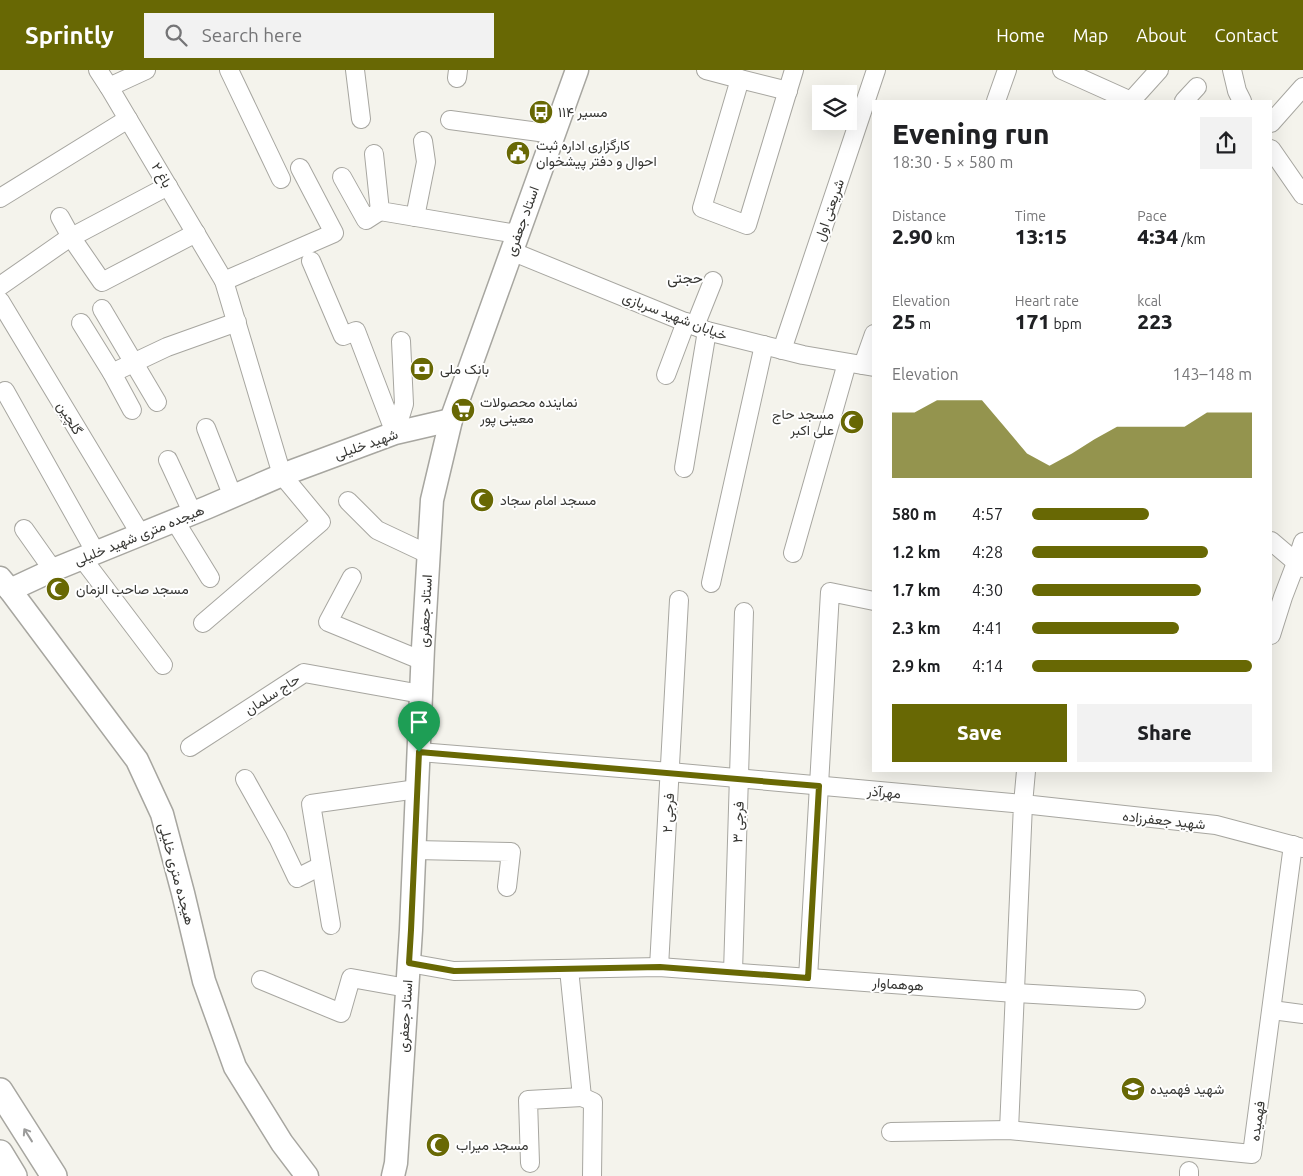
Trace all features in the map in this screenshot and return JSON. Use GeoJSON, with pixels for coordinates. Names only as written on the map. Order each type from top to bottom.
{"type":"FeatureCollection","features":[{"type":"Feature","properties":{"kind":"highway"},"geometry":{"type":"LineString","coordinates":[[0,1091],[54,1176]]}},
{"type":"Feature","properties":{"kind":"highway"},"geometry":{"type":"LineString","coordinates":[[0,1153],[14,1176]]}},
{"type":"Feature","properties":{"kind":"main road","name":"استاد جعفری"},"geometry":{"type":"LineString","coordinates":[[393,1176],[396,1163],[409,963],[432,500],[451,420],[577,70]]}},
{"type":"Feature","properties":{"kind":"main road","name":"شهید خلیلی"},"geometry":{"type":"LineString","coordinates":[[282,475],[395,433],[451,420]]}},
{"type":"Feature","properties":{"kind":"main road","name":"هیجده متری شهید خلیلی"},"geometry":{"type":"LineString","coordinates":[[5,584],[53,570],[282,475]]}},
{"type":"Feature","properties":{"kind":"main road","name":"هیجده متری خلیلی"},"geometry":{"type":"LineString","coordinates":[[5,584],[137,760],[162,814],[204,981],[235,1067],[282,1143],[308,1176]]}},
{"type":"Feature","properties":{"kind":"street","name":"باغ ۲"},"geometry":{"type":"LineString","coordinates":[[98,70],[224,281],[282,475]]}},
{"type":"Feature","properties":{"kind":"street"},"geometry":{"type":"LineString","coordinates":[[109,87],[146,70]]}},
{"type":"Feature","properties":{"kind":"street"},"geometry":{"type":"LineString","coordinates":[[229,70],[281,179]]}},
{"type":"Feature","properties":{"kind":"street"},"geometry":{"type":"LineString","coordinates":[[355,70],[361,119]]}},
{"type":"Feature","properties":{"kind":"street"},"geometry":{"type":"LineString","coordinates":[[706,70],[788,91]]}},
{"type":"Feature","properties":{"kind":"street"},"geometry":{"type":"LineString","coordinates":[[740,79],[702,208],[746,225],[794,70]]}},
{"type":"Feature","properties":{"kind":"street","name":"شریعتی اول"},"geometry":{"type":"LineString","coordinates":[[782,350],[876,70]]}},
{"type":"Feature","properties":{"kind":"street"},"geometry":{"type":"LineString","coordinates":[[996,100],[1007,70]]}},
{"type":"Feature","properties":{"kind":"street"},"geometry":{"type":"LineString","coordinates":[[1062,70],[1129,100]]}},
{"type":"Feature","properties":{"kind":"street"},"geometry":{"type":"LineString","coordinates":[[1132,100],[1159,70]]}},
{"type":"Feature","properties":{"kind":"street"},"geometry":{"type":"LineString","coordinates":[[1232,70],[1237,91],[1242,100]]}},
{"type":"Feature","properties":{"kind":"street"},"geometry":{"type":"LineString","coordinates":[[1185,100],[1197,87]]}},
{"type":"Feature","properties":{"kind":"street"},"geometry":{"type":"LineString","coordinates":[[1272,122],[1303,87]]}},
{"type":"Feature","properties":{"kind":"street"},"geometry":{"type":"LineString","coordinates":[[0,198],[128,119]]}},
{"type":"Feature","properties":{"kind":"street"},"geometry":{"type":"LineString","coordinates":[[450,120],[554,134]]}},
{"type":"Feature","properties":{"kind":"street"},"geometry":{"type":"LineString","coordinates":[[415,217],[426,162],[423,142]]}},
{"type":"Feature","properties":{"kind":"street"},"geometry":{"type":"LineString","coordinates":[[1272,150],[1303,195]]}},
{"type":"Feature","properties":{"kind":"street"},"geometry":{"type":"LineString","coordinates":[[342,177],[366,220],[380,210],[374,154]]}},
{"type":"Feature","properties":{"kind":"street"},"geometry":{"type":"LineString","coordinates":[[224,281],[334,233],[300,168]]}},
{"type":"Feature","properties":{"kind":"street"},"geometry":{"type":"LineString","coordinates":[[0,286],[71,237],[168,186]]}},
{"type":"Feature","properties":{"kind":"street","name":"خیابان شهید سربازی"},"geometry":{"type":"LineString","coordinates":[[380,210],[514,242],[696,327],[803,355],[861,365]]}},
{"type":"Feature","properties":{"kind":"street"},"geometry":{"type":"LineString","coordinates":[[60,217],[71,237],[102,282],[196,233]]}},
{"type":"Feature","properties":{"kind":"street"},"geometry":{"type":"LineString","coordinates":[[311,261],[343,336],[356,331],[395,433]]}},
{"type":"Feature","properties":{"kind":"street"},"geometry":{"type":"LineString","coordinates":[[666,375],[696,327],[713,282]]}},
{"type":"Feature","properties":{"kind":"street","name":"گلچین"},"geometry":{"type":"LineString","coordinates":[[0,301],[141,535]]}},
{"type":"Feature","properties":{"kind":"street"},"geometry":{"type":"LineString","coordinates":[[102,309],[156,402]]}},
{"type":"Feature","properties":{"kind":"street"},"geometry":{"type":"LineString","coordinates":[[112,373],[168,347],[237,322]]}},
{"type":"Feature","properties":{"kind":"street"},"geometry":{"type":"LineString","coordinates":[[81,323],[132,410]]}},
{"type":"Feature","properties":{"kind":"street"},"geometry":{"type":"LineString","coordinates":[[684,468],[696,327]]}},
{"type":"Feature","properties":{"kind":"street"},"geometry":{"type":"LineString","coordinates":[[793,553],[872,339]]}},
{"type":"Feature","properties":{"kind":"street"},"geometry":{"type":"LineString","coordinates":[[395,433],[404,404],[400,341]]}},
{"type":"Feature","properties":{"kind":"street"},"geometry":{"type":"LineString","coordinates":[[711,583],[764,345]]}},
{"type":"Feature","properties":{"kind":"street"},"geometry":{"type":"LineString","coordinates":[[5,391],[89,555],[163,665]]}},
{"type":"Feature","properties":{"kind":"street"},"geometry":{"type":"LineString","coordinates":[[206,428],[232,497]]}},
{"type":"Feature","properties":{"kind":"street"},"geometry":{"type":"LineString","coordinates":[[168,460],[184,517],[210,578]]}},
{"type":"Feature","properties":{"kind":"street"},"geometry":{"type":"LineString","coordinates":[[203,623],[322,522],[282,475]]}},
{"type":"Feature","properties":{"kind":"street"},"geometry":{"type":"LineString","coordinates":[[348,500],[377,530],[428,554]]}},
{"type":"Feature","properties":{"kind":"street"},"geometry":{"type":"LineString","coordinates":[[24,528],[53,570]]}},
{"type":"Feature","properties":{"kind":"street"},"geometry":{"type":"LineString","coordinates":[[1272,542],[1300,566]]}},
{"type":"Feature","properties":{"kind":"street"},"geometry":{"type":"LineString","coordinates":[[1272,629],[1277,596],[1300,566],[1303,542]]}},
{"type":"Feature","properties":{"kind":"street"},"geometry":{"type":"LineString","coordinates":[[352,577],[328,622],[423,661]]}},
{"type":"Feature","properties":{"kind":"street"},"geometry":{"type":"LineString","coordinates":[[808,978],[830,592],[872,601]]}},
{"type":"Feature","properties":{"kind":"street","name":"فرجی ۲"},"geometry":{"type":"LineString","coordinates":[[660,967],[679,600]]}},
{"type":"Feature","properties":{"kind":"street","name":"فرجی ۳"},"geometry":{"type":"LineString","coordinates":[[733,972],[744,612]]}},
{"type":"Feature","properties":{"kind":"street","name":"حاج سلمان"},"geometry":{"type":"LineString","coordinates":[[190,747],[304,673],[421,694]]}},
{"type":"Feature","properties":{"kind":"street","name":"مهرآذر"},"geometry":{"type":"LineString","coordinates":[[419,752],[670,772],[1023,804]]}},
{"type":"Feature","properties":{"kind":"street"},"geometry":{"type":"LineString","coordinates":[[891,1132],[1009,1130],[1026,772]]}},
{"type":"Feature","properties":{"kind":"street"},"geometry":{"type":"LineString","coordinates":[[244,780],[278,838],[297,878],[321,866]]}},
{"type":"Feature","properties":{"kind":"street"},"geometry":{"type":"LineString","coordinates":[[331,925],[311,804],[417,789]]}},
{"type":"Feature","properties":{"kind":"street","name":"شهید جعفرزاده"},"geometry":{"type":"LineString","coordinates":[[1023,804],[1216,825],[1298,847]]}},
{"type":"Feature","properties":{"kind":"street","name":"فهمیده"},"geometry":{"type":"LineString","coordinates":[[1009,1130],[1252,1154],[1272,1010],[1298,847]]}},
{"type":"Feature","properties":{"kind":"street"},"geometry":{"type":"LineString","coordinates":[[415,850],[510,852],[507,888]]}},
{"type":"Feature","properties":{"kind":"street","name":"هوهماوار"},"geometry":{"type":"LineString","coordinates":[[409,963],[454,971],[660,967],[1136,1000]]}},
{"type":"Feature","properties":{"kind":"street"},"geometry":{"type":"LineString","coordinates":[[568,969],[582,1097]]}},
{"type":"Feature","properties":{"kind":"street"},"geometry":{"type":"LineString","coordinates":[[261,980],[341,1013],[351,978],[407,988]]}},
{"type":"Feature","properties":{"kind":"street"},"geometry":{"type":"LineString","coordinates":[[1272,1010],[1303,1014]]}},
{"type":"Feature","properties":{"kind":"street"},"geometry":{"type":"LineString","coordinates":[[530,1163],[528,1100],[582,1097],[593,1102],[592,1176]]}},
{"type":"Feature","properties":{"kind":"place","name":"مسیر ۱۱۴"},"geometry":{"type":"Point","coordinates":[541,112]}},
{"type":"Feature","properties":{"kind":"place","name":"کارگزاری اداره ثبت احوال و دفتر پیشخوان"},"geometry":{"type":"Point","coordinates":[518,153]}},
{"type":"Feature","properties":{"kind":"place","name":"بانک ملی"},"geometry":{"type":"Point","coordinates":[422,369]}},
{"type":"Feature","properties":{"kind":"place","name":"نماینده محصولات معینی پور"},"geometry":{"type":"Point","coordinates":[463,410]}},
{"type":"Feature","properties":{"kind":"place","name":"مسجد حاج علی اکبر"},"geometry":{"type":"Point","coordinates":[852,422]}},
{"type":"Feature","properties":{"kind":"place","name":"مسجد امام سجاد"},"geometry":{"type":"Point","coordinates":[482,500]}},
{"type":"Feature","properties":{"kind":"place","name":"مسجد صاحب الزمان"},"geometry":{"type":"Point","coordinates":[58,589]}},
{"type":"Feature","properties":{"kind":"place","name":"شهید فهمیده"},"geometry":{"type":"Point","coordinates":[1133,1089]}},
{"type":"Feature","properties":{"kind":"place","name":"مسجد میراب"},"geometry":{"type":"Point","coordinates":[438,1145]}},
{"type":"Feature","properties":{"kind":"district","name":"حجتی"},"geometry":{"type":"Point","coordinates":[685,278]}},
{"type":"Feature","properties":{"kind":"route"},"geometry":{"type":"LineString","coordinates":[[419,752],[819,786],[808,978],[660,967],[454,971],[409,963],[419,752]]}}]}
